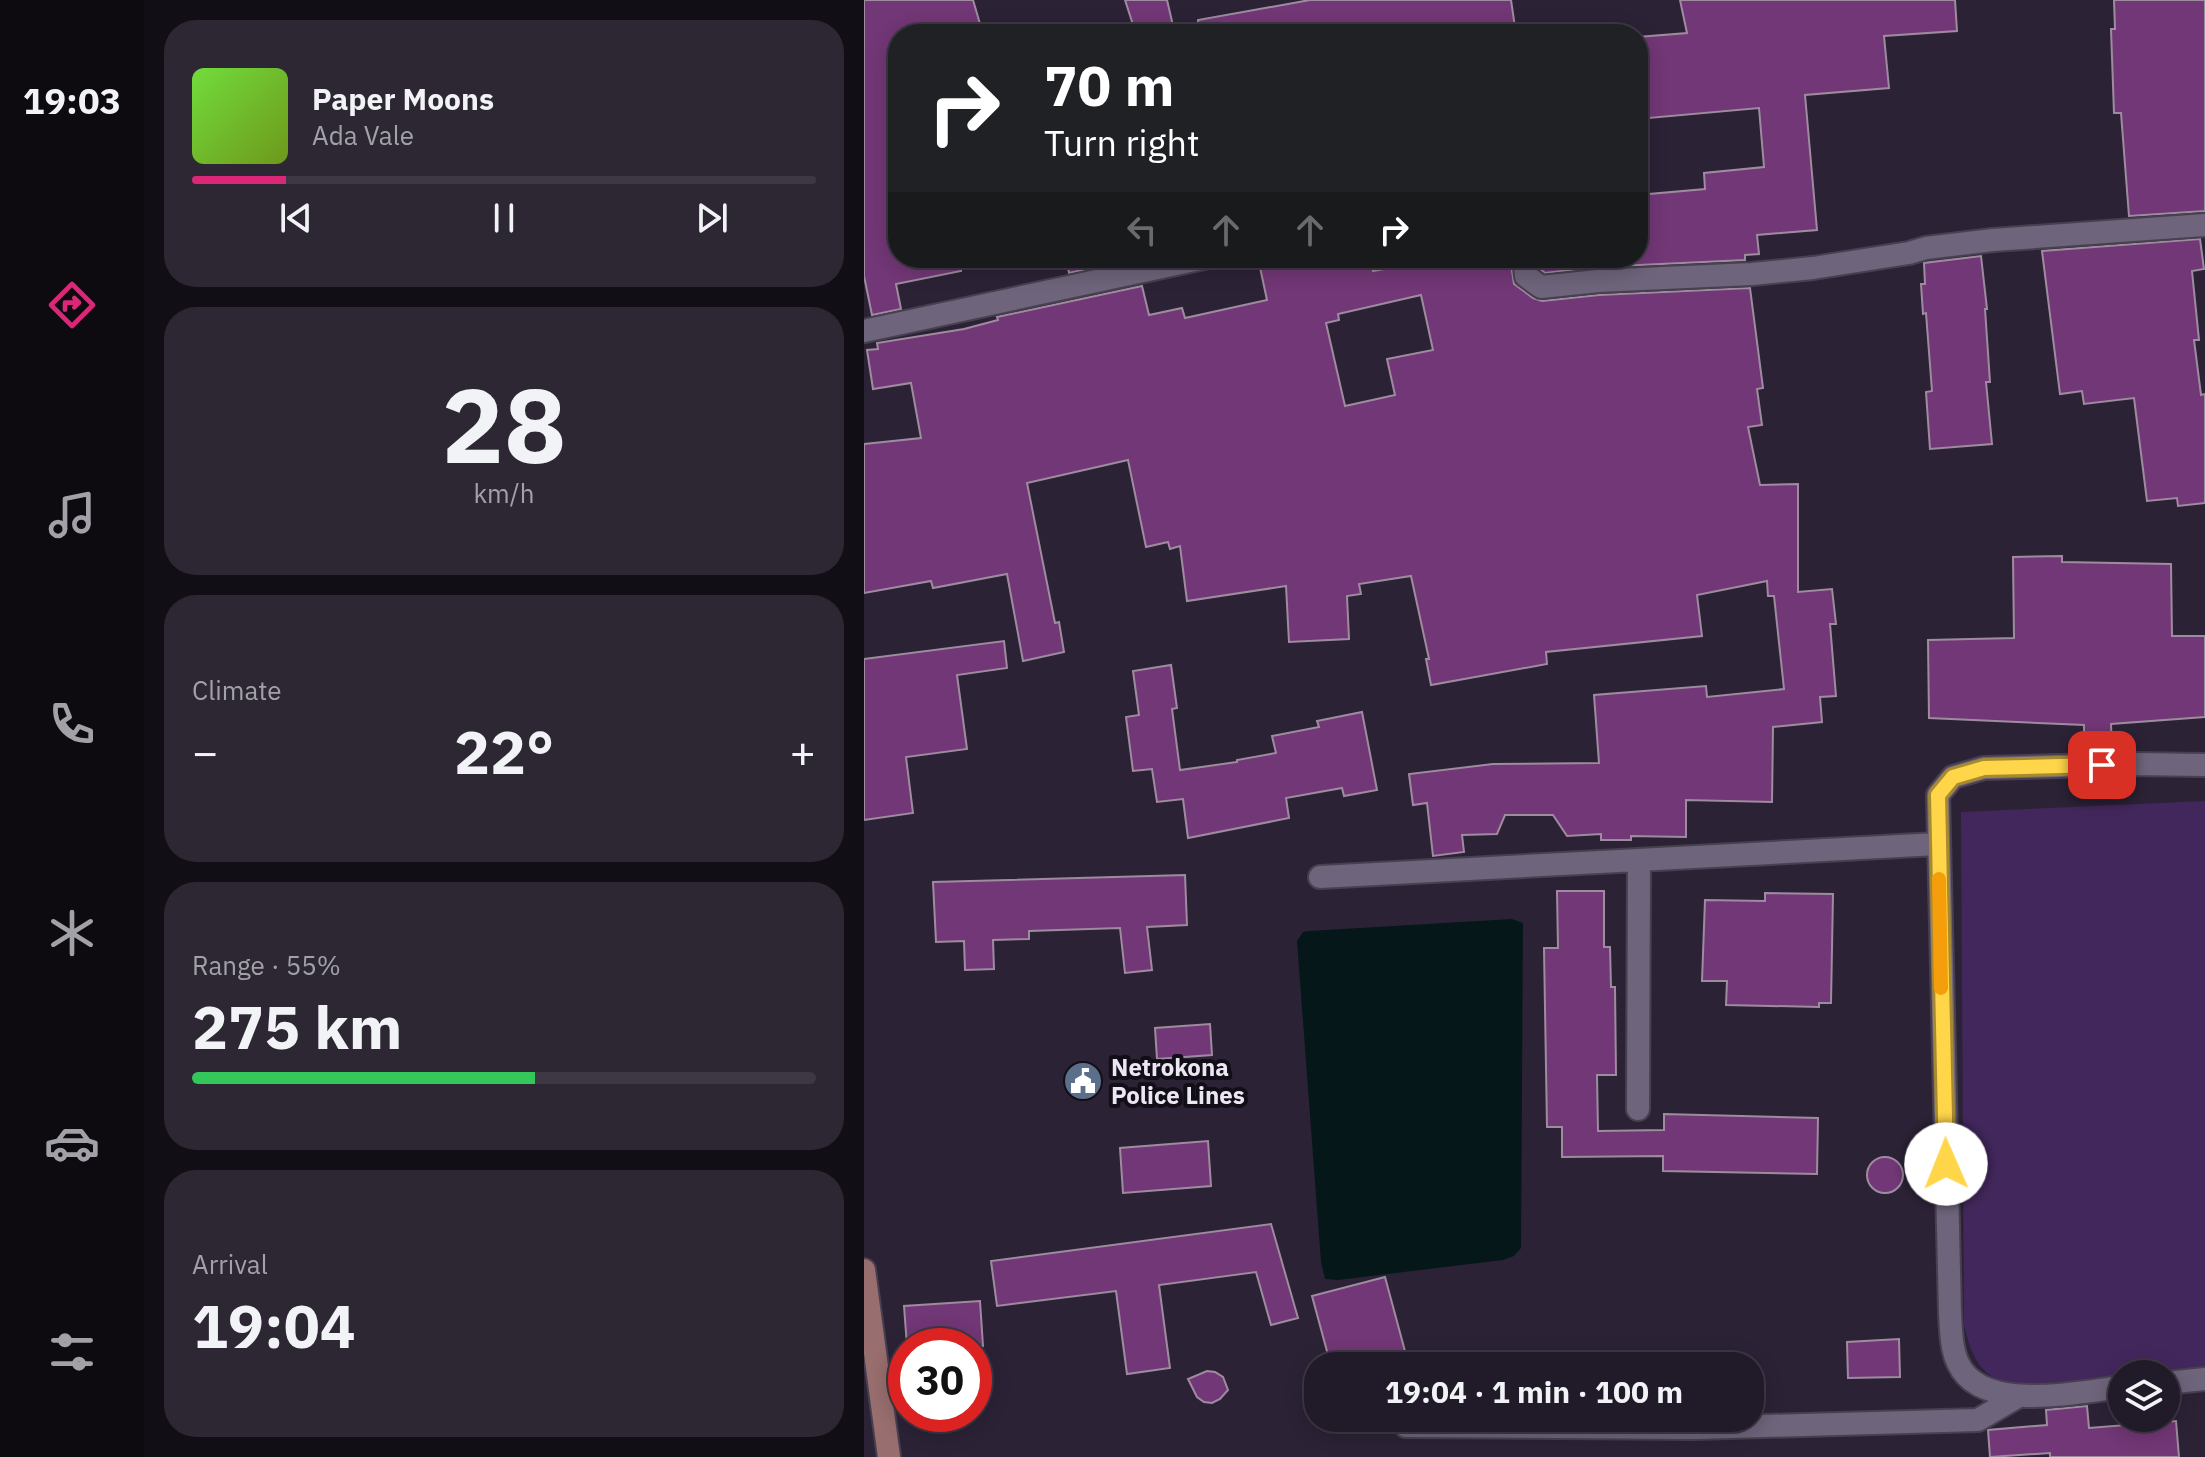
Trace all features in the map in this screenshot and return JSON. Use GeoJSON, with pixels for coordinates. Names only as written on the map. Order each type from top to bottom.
{"type":"FeatureCollection","features":[{"type":"Feature","properties":{"kind":"main road"},"geometry":{"type":"LineString","coordinates":[[864,1270],[889,1457]]}},
{"type":"Feature","properties":{"kind":"street"},"geometry":{"type":"LineString","coordinates":[[1525,268],[1526,276],[1541,287],[1813,268],[1993,240],[2205,225]]}},
{"type":"Feature","properties":{"kind":"street"},"geometry":{"type":"LineString","coordinates":[[864,331],[1157,268]]}},
{"type":"Feature","properties":{"kind":"street"},"geometry":{"type":"LineString","coordinates":[[2108,1388],[2017,1397],[1991,1390],[1968,1378],[1958,1363],[1950,1313],[1938,795],[1953,777],[1984,768],[2205,765]]}},
{"type":"Feature","properties":{"kind":"street"},"geometry":{"type":"LineString","coordinates":[[1320,877],[1937,844]]}},
{"type":"Feature","properties":{"kind":"street"},"geometry":{"type":"LineString","coordinates":[[1638,1109],[1639,860]]}},
{"type":"Feature","properties":{"kind":"street"},"geometry":{"type":"LineString","coordinates":[[2180,1382],[2205,1379]]}},
{"type":"Feature","properties":{"kind":"street"},"geometry":{"type":"LineString","coordinates":[[1764,1426],[1978,1420],[2017,1397]]}},
{"type":"Feature","properties":{"kind":"shaded area"},"geometry":{"type":"Polygon","coordinates":[[[2205,801],[2205,1371],[2180,1372],[2180,1360],[2108,1360],[2108,1378],[2022,1383],[1988,1374],[1971,1348],[1964,1325],[1961,812],[2205,801]]]}},
{"type":"Feature","properties":{"kind":"shaded area"},"geometry":{"type":"Polygon","coordinates":[[[1512,919],[1523,923],[1521,1248],[1514,1256],[1503,1260],[1325,1279],[1321,1262],[1297,941],[1303,932],[1309,931],[1512,919]]]}},
{"type":"Feature","properties":{"kind":"building"},"geometry":{"type":"Polygon","coordinates":[[[864,0],[973,0],[980,24],[888,24],[888,268],[961,268],[961,271],[896,284],[901,309],[872,315],[864,276],[864,0]]]}},
{"type":"Feature","properties":{"kind":"building"},"geometry":{"type":"Polygon","coordinates":[[[1125,0],[1167,0],[1173,24],[1133,24],[1125,0]]]}},
{"type":"Feature","properties":{"kind":"building"},"geometry":{"type":"Polygon","coordinates":[[[1310,0],[1511,0],[1515,24],[1198,24],[1198,20],[1310,0]]]}},
{"type":"Feature","properties":{"kind":"building"},"geometry":{"type":"Polygon","coordinates":[[[1680,0],[1955,0],[1957,31],[1884,36],[1889,88],[1805,95],[1817,230],[1757,235],[1759,254],[1745,255],[1745,260],[1648,265],[1648,194],[1705,189],[1704,173],[1764,167],[1759,108],[1648,118],[1648,36],[1687,33],[1680,0]]]}},
{"type":"Feature","properties":{"kind":"building"},"geometry":{"type":"Polygon","coordinates":[[[2114,0],[2205,0],[2205,211],[2129,216],[2121,113],[2114,113],[2111,29],[2115,29],[2114,0]]]}},
{"type":"Feature","properties":{"kind":"building"},"geometry":{"type":"Polygon","coordinates":[[[2200,239],[2204,269],[2192,271],[2199,340],[2194,340],[2201,395],[2205,394],[2205,503],[2178,506],[2177,498],[2147,501],[2134,398],[2084,404],[2082,391],[2060,394],[2042,251],[2200,239]]]}},
{"type":"Feature","properties":{"kind":"building"},"geometry":{"type":"Polygon","coordinates":[[[1981,256],[1987,309],[1990,382],[1986,382],[1992,444],[1930,449],[1926,392],[1932,391],[1921,284],[1925,284],[1924,263],[1981,256]]]}},
{"type":"Feature","properties":{"kind":"building"},"geometry":{"type":"Polygon","coordinates":[[[1068,268],[1091,268],[1069,273],[1068,268]]]}},
{"type":"Feature","properties":{"kind":"building"},"geometry":{"type":"Polygon","coordinates":[[[1260,268],[1372,268],[1373,271],[1389,268],[1512,268],[1514,284],[1542,301],[1599,295],[1750,288],[1763,388],[1757,389],[1762,425],[1748,427],[1760,485],[1798,484],[1798,592],[1832,589],[1836,624],[1830,624],[1836,696],[1820,697],[1822,722],[1773,727],[1772,802],[1686,800],[1686,837],[1631,836],[1631,840],[1601,840],[1601,834],[1567,836],[1553,815],[1505,815],[1497,834],[1462,835],[1464,852],[1433,856],[1427,803],[1413,805],[1409,774],[1493,764],[1599,763],[1594,695],[1706,686],[1707,697],[1784,689],[1774,596],[1768,596],[1767,581],[1697,595],[1702,636],[1546,652],[1547,664],[1431,685],[1426,659],[1429,659],[1411,576],[1359,584],[1361,594],[1347,596],[1349,639],[1289,642],[1286,586],[1187,601],[1180,546],[1170,549],[1168,542],[1146,547],[1128,460],[1027,483],[1055,623],[1059,622],[1064,652],[1023,661],[1007,574],[933,588],[931,581],[864,593],[864,444],[921,438],[911,383],[873,389],[867,350],[878,349],[877,343],[964,329],[998,320],[997,317],[1142,286],[1149,315],[1182,308],[1185,318],[1267,300],[1260,268]],[[1421,295],[1338,314],[1339,320],[1326,323],[1345,406],[1395,395],[1387,359],[1433,350],[1421,295]]]}},
{"type":"Feature","properties":{"kind":"building"},"geometry":{"type":"Polygon","coordinates":[[[1539,268],[1588,268],[1545,273],[1539,268]]]}},
{"type":"Feature","properties":{"kind":"building"},"geometry":{"type":"Polygon","coordinates":[[[2062,556],[2062,562],[2171,564],[2172,636],[2205,636],[2205,717],[2111,724],[2112,751],[2084,751],[2084,725],[1929,718],[1928,640],[2014,638],[2013,557],[2062,556]]]}},
{"type":"Feature","properties":{"kind":"building"},"geometry":{"type":"Polygon","coordinates":[[[1004,641],[1007,668],[957,675],[967,749],[906,757],[913,813],[864,820],[864,659],[1004,641]]]}},
{"type":"Feature","properties":{"kind":"building"},"geometry":{"type":"Polygon","coordinates":[[[1171,665],[1177,708],[1172,709],[1180,770],[1276,753],[1272,736],[1319,727],[1317,721],[1362,712],[1377,790],[1344,796],[1342,788],[1286,798],[1289,818],[1188,838],[1183,799],[1157,802],[1152,769],[1133,771],[1126,717],[1139,715],[1133,671],[1171,665]]]}},
{"type":"Feature","properties":{"kind":"building"},"geometry":{"type":"Polygon","coordinates":[[[1185,875],[1187,925],[1147,927],[1152,970],[1125,973],[1120,928],[1029,931],[1029,939],[993,940],[994,969],[965,970],[964,941],[936,942],[933,882],[1185,875]]]}},
{"type":"Feature","properties":{"kind":"building"},"geometry":{"type":"Polygon","coordinates":[[[1557,891],[1604,891],[1604,947],[1610,947],[1611,987],[1615,987],[1616,1075],[1597,1075],[1598,1131],[1664,1130],[1664,1114],[1818,1118],[1817,1174],[1663,1171],[1663,1156],[1562,1157],[1562,1127],[1547,1127],[1544,948],[1558,948],[1557,891]]]}},
{"type":"Feature","properties":{"kind":"building"},"geometry":{"type":"Polygon","coordinates":[[[1765,893],[1833,894],[1831,1003],[1819,1003],[1819,1007],[1726,1005],[1727,981],[1702,981],[1705,900],[1765,901],[1765,893]]]}},
{"type":"Feature","properties":{"kind":"building"},"geometry":{"type":"Polygon","coordinates":[[[1210,1024],[1212,1055],[1157,1059],[1155,1028],[1210,1024]]]}},
{"type":"Feature","properties":{"kind":"building"},"geometry":{"type":"Polygon","coordinates":[[[1208,1141],[1211,1186],[1123,1193],[1120,1148],[1208,1141]]]}},
{"type":"Feature","properties":{"kind":"building"},"geometry":{"type":"Polygon","coordinates":[[[1885,1157],[1897,1163],[1903,1175],[1897,1187],[1885,1193],[1873,1187],[1867,1175],[1873,1163],[1885,1157]]]}},
{"type":"Feature","properties":{"kind":"building"},"geometry":{"type":"Polygon","coordinates":[[[1271,1224],[1298,1318],[1271,1325],[1256,1272],[1159,1285],[1170,1368],[1127,1374],[1116,1291],[997,1306],[991,1261],[1271,1224]]]}},
{"type":"Feature","properties":{"kind":"building"},"geometry":{"type":"Polygon","coordinates":[[[1385,1277],[1405,1352],[1327,1352],[1312,1296],[1385,1277]]]}},
{"type":"Feature","properties":{"kind":"building"},"geometry":{"type":"Polygon","coordinates":[[[980,1301],[982,1328],[906,1328],[904,1306],[980,1301]]]}},
{"type":"Feature","properties":{"kind":"building"},"geometry":{"type":"Polygon","coordinates":[[[1899,1339],[1900,1377],[1848,1378],[1847,1342],[1899,1339]]]}},
{"type":"Feature","properties":{"kind":"building"},"geometry":{"type":"Polygon","coordinates":[[[1207,1371],[1223,1377],[1228,1390],[1212,1403],[1197,1397],[1188,1379],[1207,1371]]]}},
{"type":"Feature","properties":{"kind":"building"},"geometry":{"type":"Polygon","coordinates":[[[2087,1406],[2089,1428],[2108,1426],[2108,1432],[2177,1432],[2179,1457],[2050,1457],[2050,1453],[1990,1457],[1988,1430],[2047,1425],[2046,1410],[2087,1406]]]}},
{"type":"Feature","properties":{"kind":"slow traffic"},"geometry":{"type":"LineString","coordinates":[[1939,879],[1941,988]]}},
{"type":"Feature","properties":{"kind":"place","name":"Netrokona Police Lines"},"geometry":{"type":"Point","coordinates":[1083,1081]}},
{"type":"Feature","properties":{"kind":"route"},"geometry":{"type":"LineString","coordinates":[[1946,1164],[1938,795],[1953,777],[1984,768],[2102,765]]}}]}
